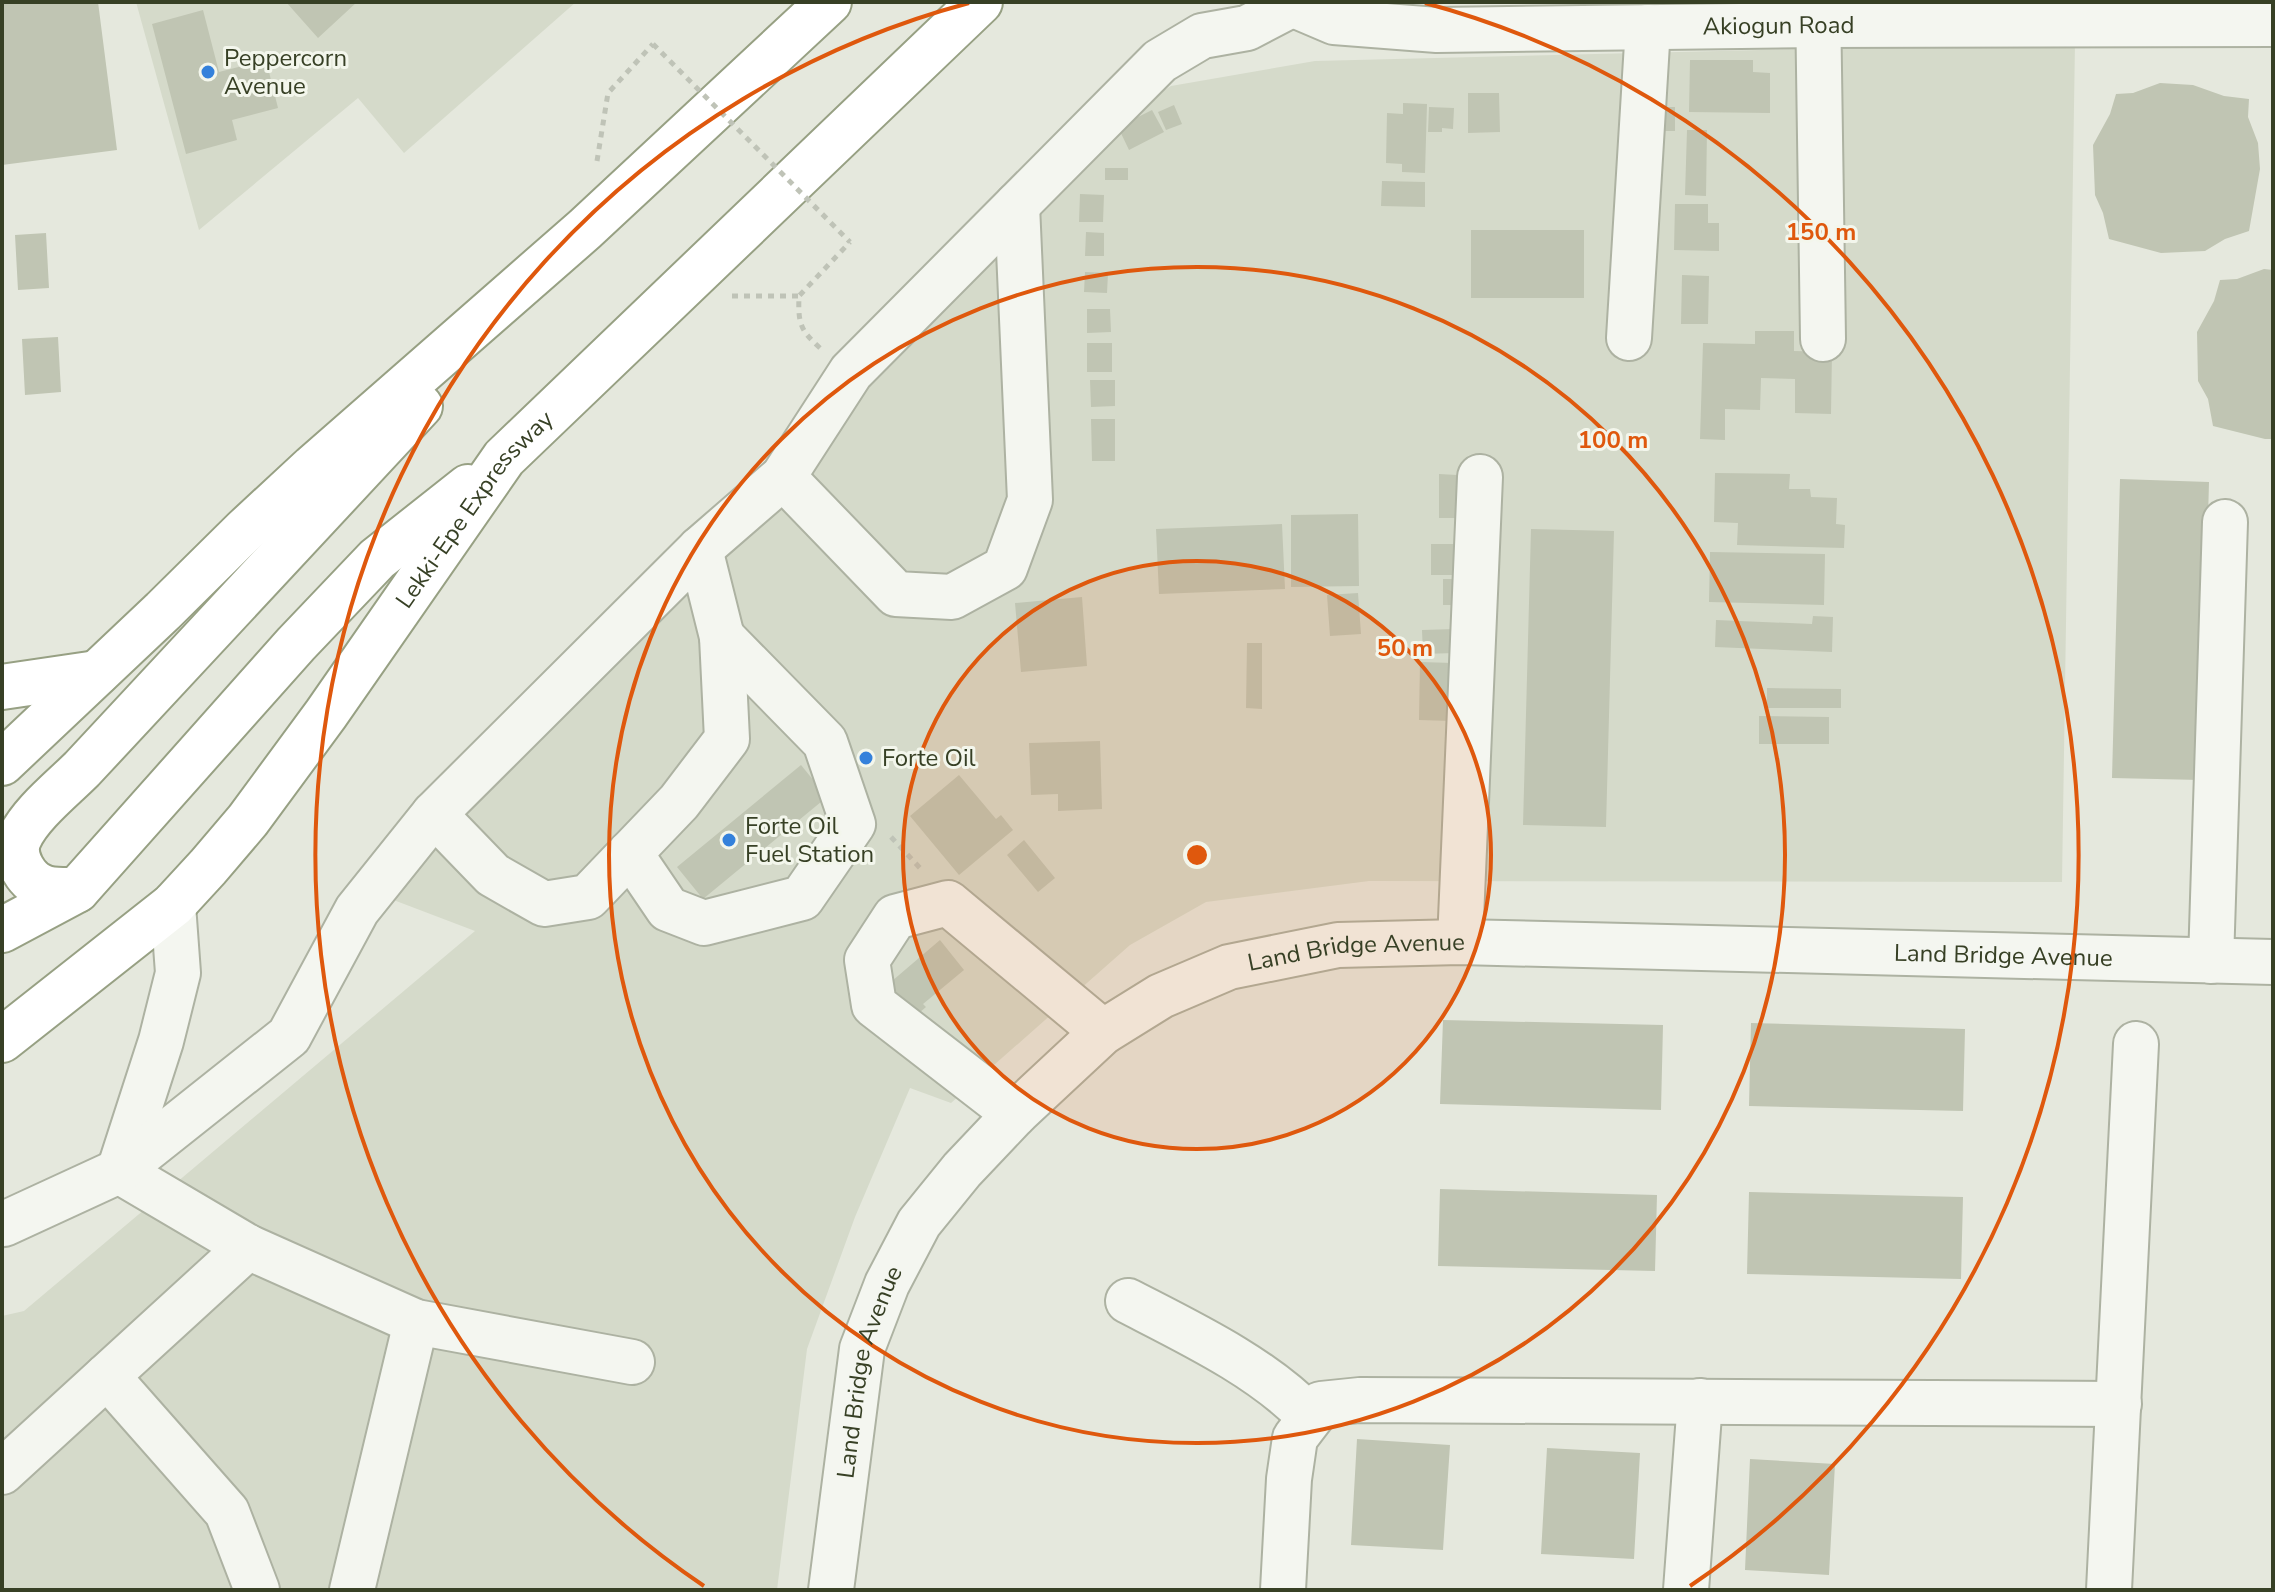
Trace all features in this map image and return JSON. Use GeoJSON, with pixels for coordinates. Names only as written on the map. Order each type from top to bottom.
{"type":"FeatureCollection","features":[{"type":"Feature","properties":{"kind":"highway"},"geometry":{"type":"LineString","coordinates":[[2,763],[245,530],[585,229],[829,2]]}},
{"type":"Feature","properties":{"kind":"highway","name":"Lekki-Epe Expressway"},"geometry":{"type":"LineString","coordinates":[[2,1040],[173,905],[248,820],[380,638],[504,458],[980,2]]}},
{"type":"Feature","properties":{"kind":"highway"},"geometry":{"type":"LineString","coordinates":[[77,890],[49,891],[30,879],[18,862],[18,841],[33,818],[93,758],[585,229]]}},
{"type":"Feature","properties":{"kind":"highway"},"geometry":{"type":"LineString","coordinates":[[2,930],[77,890],[296,644],[377,559],[504,458]]}},
{"type":"Feature","properties":{"kind":"highway"},"geometry":{"type":"LineString","coordinates":[[2,687],[97,673]]}},
{"type":"Feature","properties":{"kind":"street","name":"Akiogun Road"},"geometry":{"type":"LineString","coordinates":[[1289,3],[1334,22],[1423,16],[1648,27],[1818,14],[2273,24]]}},
{"type":"Feature","properties":{"kind":"street"},"geometry":{"type":"LineString","coordinates":[[2,1223],[119,1171],[289,1036],[357,910],[434,814],[700,549],[783,477],[851,372],[1160,61],[1202,36],[1247,28],[1289,3]]}},
{"type":"Feature","properties":{"kind":"street"},"geometry":{"type":"LineString","coordinates":[[1818,14],[1823,339]]}},
{"type":"Feature","properties":{"kind":"street"},"geometry":{"type":"LineString","coordinates":[[1629,338],[1648,27]]}},
{"type":"Feature","properties":{"kind":"street"},"geometry":{"type":"LineString","coordinates":[[783,477],[896,594],[952,597],[1005,568],[1030,500],[1017,205]]}},
{"type":"Feature","properties":{"kind":"street"},"geometry":{"type":"LineString","coordinates":[[1460,942],[1480,477]]}},
{"type":"Feature","properties":{"kind":"street"},"geometry":{"type":"LineString","coordinates":[[2211,961],[2225,522]]}},
{"type":"Feature","properties":{"kind":"street"},"geometry":{"type":"LineString","coordinates":[[434,814],[493,875],[544,904],[588,897],[679,802],[727,739],[722,637],[700,549]]}},
{"type":"Feature","properties":{"kind":"street"},"geometry":{"type":"LineString","coordinates":[[630,853],[668,909],[704,923],[802,898],[853,824],[825,742],[722,637]]}},
{"type":"Feature","properties":{"kind":"street"},"geometry":{"type":"LineString","coordinates":[[1015,1114],[874,1005],[867,960],[895,917],[948,903],[1103,1032]]}},
{"type":"Feature","properties":{"kind":"street"},"geometry":{"type":"LineString","coordinates":[[119,1171],[161,1041],[178,973],[173,905]]}},
{"type":"Feature","properties":{"kind":"street","name":"Land Bridge Avenue"},"geometry":{"type":"LineString","coordinates":[[831,1590],[862,1349],[887,1284],[919,1223],[962,1170],[1015,1114],[1103,1032],[1161,996],[1229,967],[1338,945],[1460,942],[2273,962]]}},
{"type":"Feature","properties":{"kind":"street"},"geometry":{"type":"LineString","coordinates":[[2109,1590],[2136,1044]]}},
{"type":"Feature","properties":{"kind":"street"},"geometry":{"type":"LineString","coordinates":[[119,1171],[248,1247],[416,1322],[632,1362]]}},
{"type":"Feature","properties":{"kind":"street"},"geometry":{"type":"LineString","coordinates":[[2,1472],[248,1247]]}},
{"type":"Feature","properties":{"kind":"street"},"geometry":{"type":"LineString","coordinates":[[1128,1301],[1210,1344],[1292,1398],[1310,1417]]}},
{"type":"Feature","properties":{"kind":"street"},"geometry":{"type":"LineString","coordinates":[[352,1590],[416,1322]]}},
{"type":"Feature","properties":{"kind":"street"},"geometry":{"type":"LineString","coordinates":[[107,1376],[227,1512],[257,1590]]}},
{"type":"Feature","properties":{"kind":"street"},"geometry":{"type":"LineString","coordinates":[[1283,1590],[1289,1479],[1295,1438],[1321,1404],[1360,1400],[2119,1404]]}},
{"type":"Feature","properties":{"kind":"street"},"geometry":{"type":"LineString","coordinates":[[1686,1590],[1700,1401]]}},
{"type":"Feature","properties":{"kind":"path"},"geometry":{"type":"LineString","coordinates":[[608,93],[653,44],[850,242],[799,296],[798,318],[805,334],[851,372]]}},
{"type":"Feature","properties":{"kind":"path"},"geometry":{"type":"LineString","coordinates":[[853,824],[883,829],[904,849],[948,903]]}},
{"type":"Feature","properties":{"kind":"shaded area"},"geometry":{"type":"Polygon","coordinates":[[[136,2],[576,2],[404,153],[358,98],[199,230],[136,2]]]}},
{"type":"Feature","properties":{"kind":"shaded area"},"geometry":{"type":"Polygon","coordinates":[[[2075,42],[2062,882],[1369,881],[1206,902],[1130,945],[951,1103],[910,1088],[855,1217],[807,1349],[777,1590],[2,1590],[2,1316],[24,1311],[475,931],[383,896],[864,389],[1101,128],[1171,86],[1315,61],[2075,42]]]}},
{"type":"Feature","properties":{"kind":"building"},"geometry":{"type":"Polygon","coordinates":[[[2,2],[98,2],[117,150],[2,165],[2,2]]]}},
{"type":"Feature","properties":{"kind":"building"},"geometry":{"type":"Polygon","coordinates":[[[286,2],[357,2],[318,38],[286,2]]]}},
{"type":"Feature","properties":{"kind":"building"},"geometry":{"type":"Polygon","coordinates":[[[203,10],[219,72],[266,60],[278,108],[232,120],[237,140],[186,154],[152,24],[203,10]]]}},
{"type":"Feature","properties":{"kind":"building"},"geometry":{"type":"Polygon","coordinates":[[[1690,60],[1753,60],[1753,72],[1770,73],[1770,113],[1689,112],[1690,60]]]}},
{"type":"Feature","properties":{"kind":"building"},"geometry":{"type":"Polygon","coordinates":[[[2160,83],[2193,85],[2224,96],[2249,99],[2248,117],[2258,143],[2260,169],[2249,231],[2225,239],[2205,251],[2161,253],[2109,239],[2095,195],[2093,145],[2110,114],[2116,94],[2133,93],[2160,83]]]}},
{"type":"Feature","properties":{"kind":"building"},"geometry":{"type":"Polygon","coordinates":[[[1468,93],[1499,93],[1500,132],[1468,133],[1468,93]]]}},
{"type":"Feature","properties":{"kind":"building"},"geometry":{"type":"Polygon","coordinates":[[[1403,103],[1427,104],[1425,173],[1402,172],[1402,164],[1386,163],[1387,113],[1403,114],[1403,103]]]}},
{"type":"Feature","properties":{"kind":"building"},"geometry":{"type":"Polygon","coordinates":[[[1174,105],[1182,124],[1166,130],[1158,112],[1174,105]]]}},
{"type":"Feature","properties":{"kind":"building"},"geometry":{"type":"Polygon","coordinates":[[[1429,107],[1454,108],[1453,129],[1428,132],[1429,107]]]}},
{"type":"Feature","properties":{"kind":"building"},"geometry":{"type":"Polygon","coordinates":[[[1651,107],[1675,107],[1675,131],[1651,131],[1651,107]]]}},
{"type":"Feature","properties":{"kind":"building"},"geometry":{"type":"Polygon","coordinates":[[[1152,110],[1164,132],[1129,150],[1118,127],[1152,110]]]}},
{"type":"Feature","properties":{"kind":"building"},"geometry":{"type":"Polygon","coordinates":[[[1687,130],[1707,130],[1706,196],[1685,195],[1687,130]]]}},
{"type":"Feature","properties":{"kind":"building"},"geometry":{"type":"Polygon","coordinates":[[[1105,168],[1128,168],[1128,180],[1105,180],[1105,168]]]}},
{"type":"Feature","properties":{"kind":"building"},"geometry":{"type":"Polygon","coordinates":[[[1382,181],[1425,182],[1425,207],[1381,206],[1382,181]]]}},
{"type":"Feature","properties":{"kind":"building"},"geometry":{"type":"Polygon","coordinates":[[[1080,194],[1104,195],[1103,222],[1079,222],[1080,194]]]}},
{"type":"Feature","properties":{"kind":"building"},"geometry":{"type":"Polygon","coordinates":[[[1675,204],[1708,204],[1708,223],[1719,223],[1719,251],[1674,250],[1675,204]]]}},
{"type":"Feature","properties":{"kind":"building"},"geometry":{"type":"Polygon","coordinates":[[[1471,230],[1584,230],[1584,298],[1471,298],[1471,230]]]}},
{"type":"Feature","properties":{"kind":"building"},"geometry":{"type":"Polygon","coordinates":[[[1086,232],[1104,233],[1104,256],[1085,256],[1086,232]]]}},
{"type":"Feature","properties":{"kind":"building"},"geometry":{"type":"Polygon","coordinates":[[[46,233],[49,288],[18,290],[15,235],[46,233]]]}},
{"type":"Feature","properties":{"kind":"building"},"geometry":{"type":"Polygon","coordinates":[[[2264,269],[2273,270],[2273,439],[2213,426],[2208,399],[2198,381],[2197,332],[2214,301],[2220,280],[2237,279],[2264,269]]]}},
{"type":"Feature","properties":{"kind":"building"},"geometry":{"type":"Polygon","coordinates":[[[1085,272],[1108,273],[1107,293],[1084,292],[1085,272]]]}},
{"type":"Feature","properties":{"kind":"building"},"geometry":{"type":"Polygon","coordinates":[[[1682,275],[1709,276],[1708,324],[1681,324],[1682,275]]]}},
{"type":"Feature","properties":{"kind":"building"},"geometry":{"type":"Polygon","coordinates":[[[1087,309],[1110,309],[1111,332],[1087,333],[1087,309]]]}},
{"type":"Feature","properties":{"kind":"building"},"geometry":{"type":"Polygon","coordinates":[[[1755,331],[1794,331],[1794,351],[1832,352],[1831,414],[1795,413],[1795,379],[1761,378],[1760,410],[1725,409],[1725,440],[1700,439],[1703,343],[1755,344],[1755,331]]]}},
{"type":"Feature","properties":{"kind":"building"},"geometry":{"type":"Polygon","coordinates":[[[58,337],[61,392],[25,395],[22,339],[58,337]]]}},
{"type":"Feature","properties":{"kind":"building"},"geometry":{"type":"Polygon","coordinates":[[[1087,343],[1112,343],[1112,372],[1087,372],[1087,343]]]}},
{"type":"Feature","properties":{"kind":"building"},"geometry":{"type":"Polygon","coordinates":[[[1090,380],[1115,380],[1115,406],[1091,407],[1090,380]]]}},
{"type":"Feature","properties":{"kind":"building"},"geometry":{"type":"Polygon","coordinates":[[[1091,419],[1115,419],[1115,461],[1092,461],[1091,419]]]}},
{"type":"Feature","properties":{"kind":"building"},"geometry":{"type":"Polygon","coordinates":[[[1715,473],[1790,474],[1789,489],[1810,489],[1811,497],[1837,498],[1836,524],[1845,525],[1844,548],[1737,545],[1738,523],[1714,522],[1715,473]]]}},
{"type":"Feature","properties":{"kind":"building"},"geometry":{"type":"Polygon","coordinates":[[[1439,474],[1457,475],[1457,518],[1439,518],[1439,474]]]}},
{"type":"Feature","properties":{"kind":"building"},"geometry":{"type":"Polygon","coordinates":[[[2120,479],[2209,482],[2201,780],[2112,778],[2120,479]]]}},
{"type":"Feature","properties":{"kind":"building"},"geometry":{"type":"Polygon","coordinates":[[[1358,514],[1359,586],[1291,587],[1291,515],[1358,514]]]}},
{"type":"Feature","properties":{"kind":"building"},"geometry":{"type":"Polygon","coordinates":[[[1282,524],[1285,589],[1159,594],[1156,529],[1282,524]]]}},
{"type":"Feature","properties":{"kind":"building"},"geometry":{"type":"Polygon","coordinates":[[[1531,529],[1614,531],[1606,827],[1523,825],[1531,529]]]}},
{"type":"Feature","properties":{"kind":"building"},"geometry":{"type":"Polygon","coordinates":[[[1431,544],[1460,544],[1459,575],[1431,575],[1431,544]]]}},
{"type":"Feature","properties":{"kind":"building"},"geometry":{"type":"Polygon","coordinates":[[[1710,552],[1825,554],[1824,605],[1709,602],[1710,552]]]}},
{"type":"Feature","properties":{"kind":"building"},"geometry":{"type":"Polygon","coordinates":[[[1443,579],[1456,579],[1456,605],[1443,605],[1443,579]]]}},
{"type":"Feature","properties":{"kind":"building"},"geometry":{"type":"Polygon","coordinates":[[[1358,593],[1361,634],[1330,636],[1327,595],[1358,593]]]}},
{"type":"Feature","properties":{"kind":"building"},"geometry":{"type":"Polygon","coordinates":[[[1082,597],[1087,666],[1021,672],[1015,603],[1082,597]]]}},
{"type":"Feature","properties":{"kind":"building"},"geometry":{"type":"Polygon","coordinates":[[[1813,616],[1833,617],[1832,652],[1715,647],[1716,620],[1812,624],[1813,616]]]}},
{"type":"Feature","properties":{"kind":"building"},"geometry":{"type":"Polygon","coordinates":[[[1455,629],[1455,653],[1423,654],[1422,630],[1455,629]]]}},
{"type":"Feature","properties":{"kind":"building"},"geometry":{"type":"Polygon","coordinates":[[[1247,643],[1262,643],[1262,709],[1246,708],[1247,643]]]}},
{"type":"Feature","properties":{"kind":"building"},"geometry":{"type":"Polygon","coordinates":[[[1420,662],[1453,663],[1452,721],[1419,720],[1420,662]]]}},
{"type":"Feature","properties":{"kind":"building"},"geometry":{"type":"Polygon","coordinates":[[[1767,688],[1841,689],[1841,708],[1767,708],[1767,688]]]}},
{"type":"Feature","properties":{"kind":"building"},"geometry":{"type":"Polygon","coordinates":[[[1759,716],[1829,717],[1829,744],[1759,744],[1759,716]]]}},
{"type":"Feature","properties":{"kind":"building"},"geometry":{"type":"Polygon","coordinates":[[[1100,741],[1102,809],[1058,811],[1058,794],[1031,795],[1029,743],[1100,741]]]}},
{"type":"Feature","properties":{"kind":"building"},"geometry":{"type":"Polygon","coordinates":[[[801,765],[827,797],[703,899],[677,867],[801,765]]]}},
{"type":"Feature","properties":{"kind":"building"},"geometry":{"type":"Polygon","coordinates":[[[959,775],[996,819],[1001,815],[1013,830],[959,875],[910,816],[959,775]]]}},
{"type":"Feature","properties":{"kind":"building"},"geometry":{"type":"Polygon","coordinates":[[[1024,840],[1055,878],[1038,892],[1007,855],[1024,840]]]}},
{"type":"Feature","properties":{"kind":"building"},"geometry":{"type":"Polygon","coordinates":[[[940,940],[964,970],[923,1004],[926,1007],[912,1019],[885,987],[940,940]]]}},
{"type":"Feature","properties":{"kind":"building"},"geometry":{"type":"Polygon","coordinates":[[[1443,1020],[1663,1025],[1661,1110],[1440,1104],[1443,1020]]]}},
{"type":"Feature","properties":{"kind":"building"},"geometry":{"type":"Polygon","coordinates":[[[1751,1023],[1965,1029],[1963,1111],[1749,1106],[1751,1023]]]}},
{"type":"Feature","properties":{"kind":"building"},"geometry":{"type":"Polygon","coordinates":[[[1440,1189],[1657,1195],[1655,1271],[1438,1266],[1440,1189]]]}},
{"type":"Feature","properties":{"kind":"building"},"geometry":{"type":"Polygon","coordinates":[[[1749,1192],[1963,1197],[1961,1279],[1747,1274],[1749,1192]]]}},
{"type":"Feature","properties":{"kind":"building"},"geometry":{"type":"Polygon","coordinates":[[[1357,1439],[1450,1445],[1443,1550],[1351,1545],[1357,1439]]]}},
{"type":"Feature","properties":{"kind":"building"},"geometry":{"type":"Polygon","coordinates":[[[1547,1448],[1640,1453],[1634,1559],[1541,1554],[1547,1448]]]}},
{"type":"Feature","properties":{"kind":"building"},"geometry":{"type":"Polygon","coordinates":[[[1750,1459],[1835,1464],[1829,1575],[1745,1570],[1750,1459]]]}},
{"type":"Feature","properties":{"kind":"place","name":"Peppercorn Avenue"},"geometry":{"type":"Point","coordinates":[208,72]}},
{"type":"Feature","properties":{"kind":"place","name":"Forte Oil"},"geometry":{"type":"Point","coordinates":[866,758]}},
{"type":"Feature","properties":{"kind":"place","name":"Forte Oil Fuel Station"},"geometry":{"type":"Point","coordinates":[729,840]}}]}
